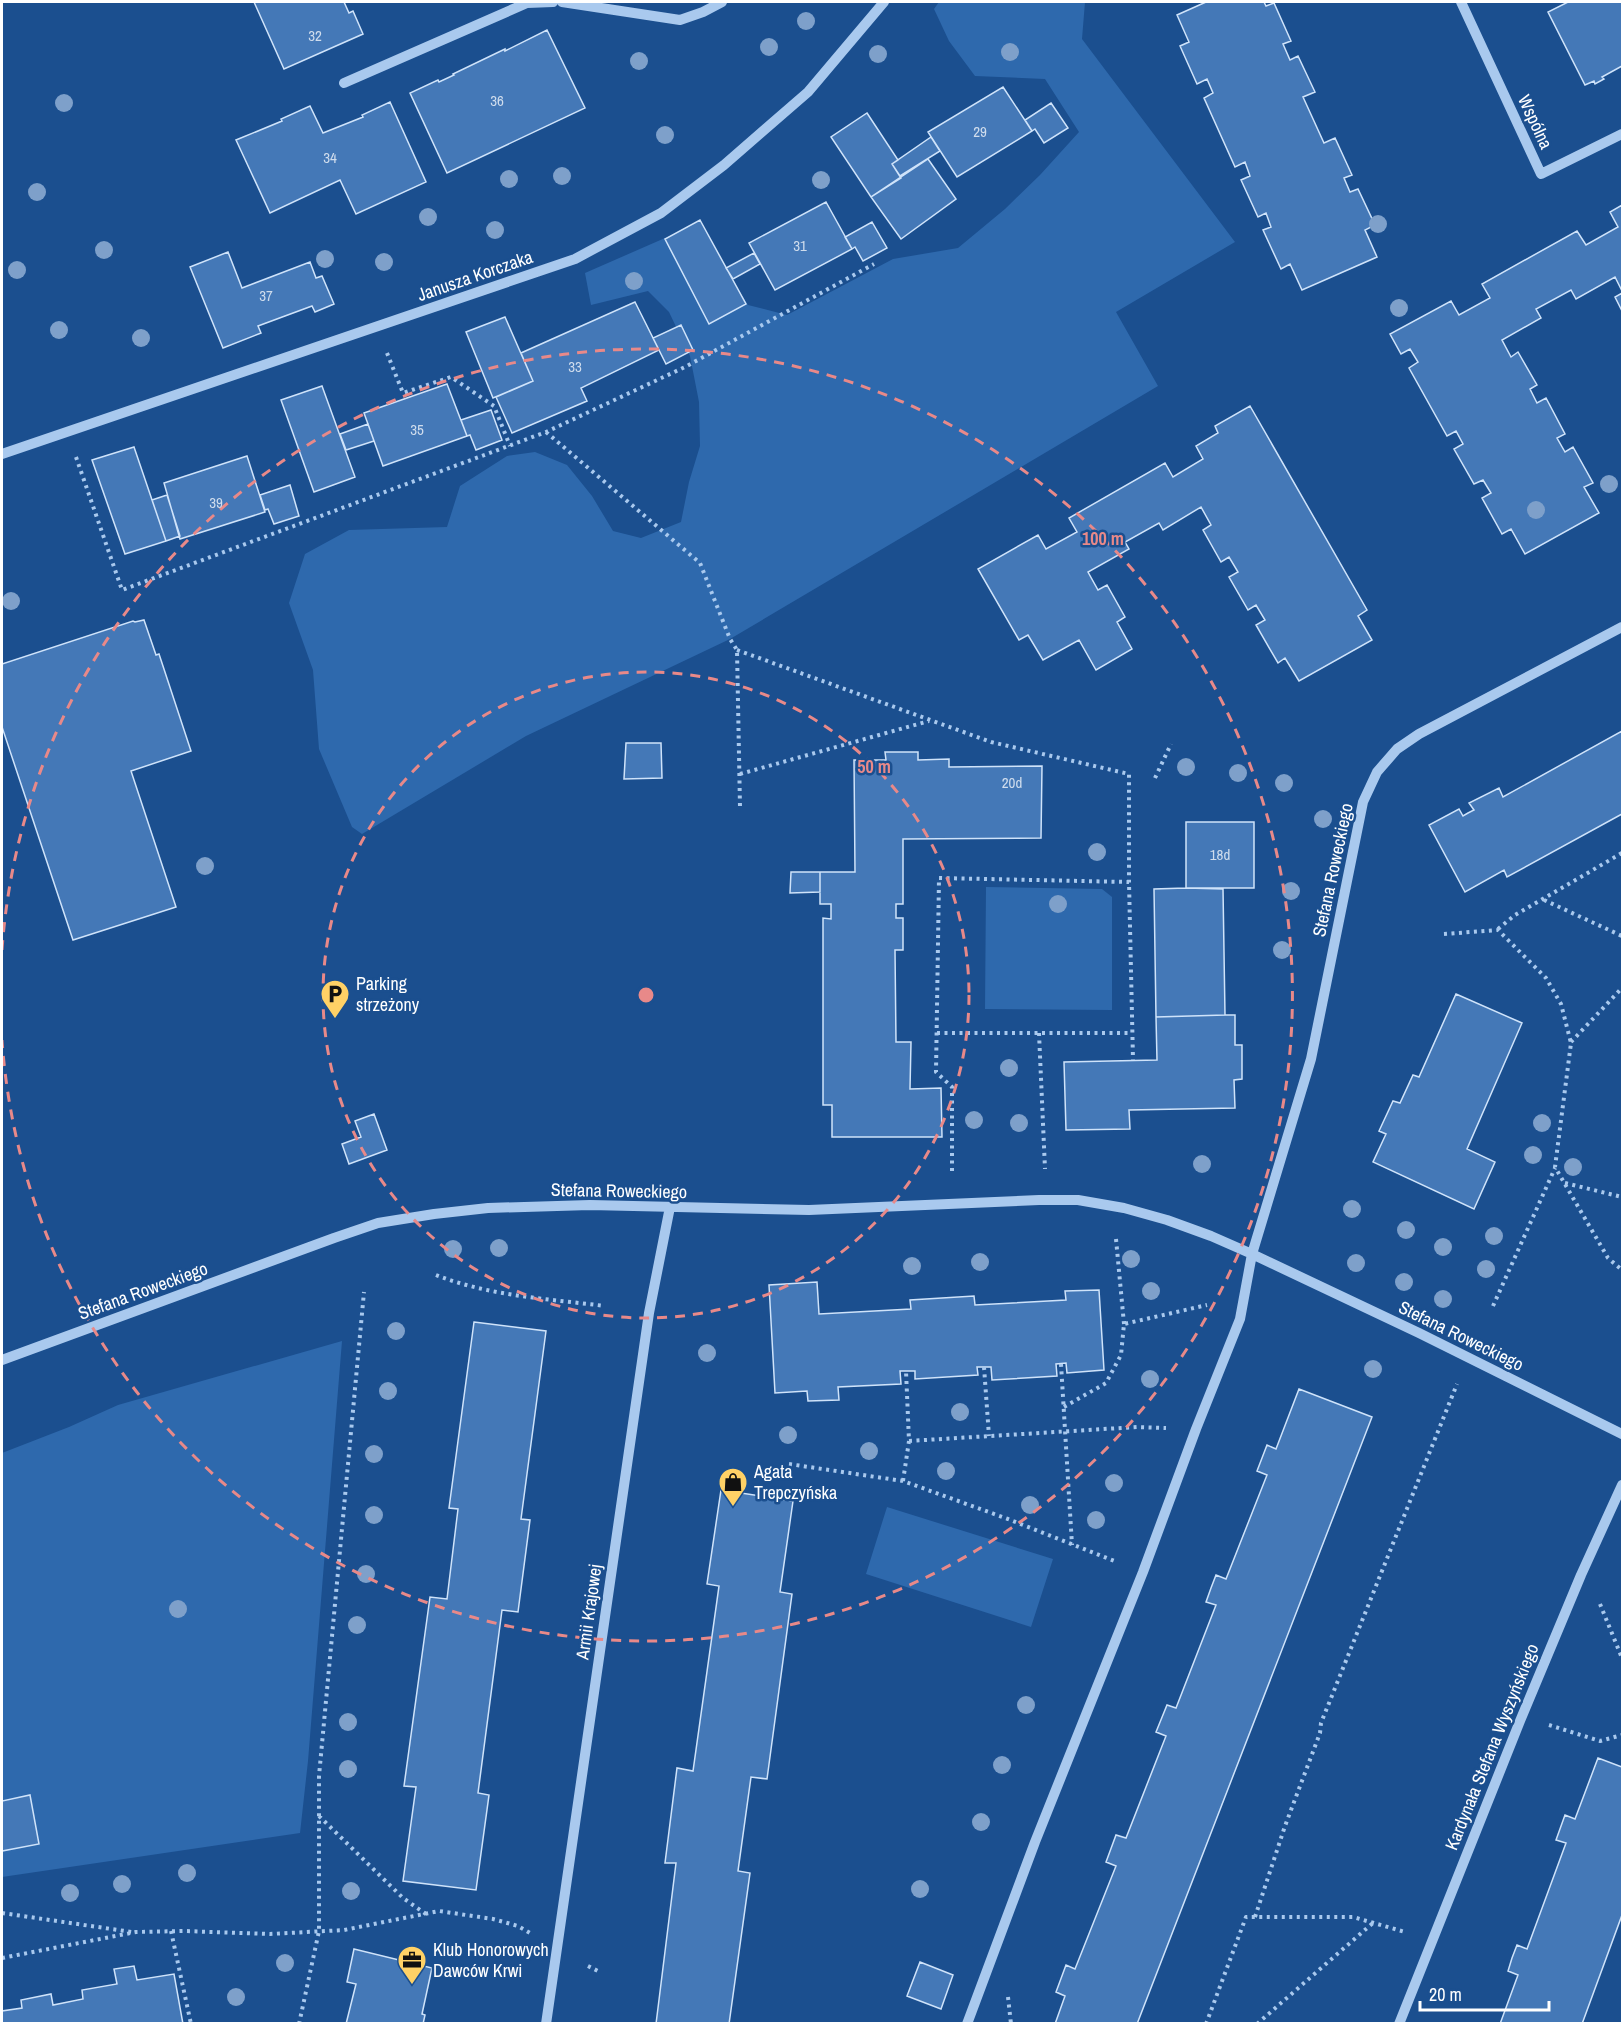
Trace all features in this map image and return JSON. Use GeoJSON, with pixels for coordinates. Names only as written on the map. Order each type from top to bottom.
{"type":"FeatureCollection","features":[{"type":"Feature","properties":{"kind":"street"},"geometry":{"type":"LineString","coordinates":[[344,83],[527,3],[553,2]]}},
{"type":"Feature","properties":{"kind":"street"},"geometry":{"type":"LineString","coordinates":[[562,2],[680,20],[722,2]]}},
{"type":"Feature","properties":{"kind":"street","name":"Janusza Korczaka"},"geometry":{"type":"LineString","coordinates":[[2,454],[575,259],[661,213],[723,165],[808,92],[884,2]]}},
{"type":"Feature","properties":{"kind":"street","name":"Wspólna"},"geometry":{"type":"LineString","coordinates":[[1461,2],[1541,174],[1623,134]]}},
{"type":"Feature","properties":{"kind":"street","name":"Stefana Roweckiego"},"geometry":{"type":"LineString","coordinates":[[1252,1254],[1311,1059],[1363,802],[1377,772],[1397,749],[1419,734],[1623,627]]}},
{"type":"Feature","properties":{"kind":"street","name":"Stefana Roweckiego"},"geometry":{"type":"LineString","coordinates":[[2,1360],[378,1223],[434,1214],[488,1208],[590,1205],[809,1210],[1029,1200],[1078,1200],[1124,1208],[1167,1220],[1252,1254],[1623,1434]]}},
{"type":"Feature","properties":{"kind":"street","name":"Armii Krajowej"},"geometry":{"type":"LineString","coordinates":[[546,2024],[648,1325],[670,1207]]}},
{"type":"Feature","properties":{"kind":"street"},"geometry":{"type":"LineString","coordinates":[[967,2024],[1035,1842],[1143,1572],[1240,1319],[1252,1254]]}},
{"type":"Feature","properties":{"kind":"street","name":"Kardynała Stefana Wyszyńskiego"},"geometry":{"type":"LineString","coordinates":[[1399,2024],[1520,1721],[1581,1575],[1623,1485]]}},
{"type":"Feature","properties":{"kind":"path"},"geometry":{"type":"LineString","coordinates":[[75,453],[122,590],[546,432],[685,367],[874,264]]}},
{"type":"Feature","properties":{"kind":"path"},"geometry":{"type":"LineString","coordinates":[[385,349],[403,393],[451,377],[494,406],[510,446]]}},
{"type":"Feature","properties":{"kind":"path"},"geometry":{"type":"LineString","coordinates":[[546,432],[700,563],[729,639],[737,650],[991,742],[1130,774],[1129,882],[1133,1060]]}},
{"type":"Feature","properties":{"kind":"path"},"geometry":{"type":"LineString","coordinates":[[737,650],[740,807]]}},
{"type":"Feature","properties":{"kind":"path"},"geometry":{"type":"LineString","coordinates":[[740,774],[930,720]]}},
{"type":"Feature","properties":{"kind":"path"},"geometry":{"type":"LineString","coordinates":[[1155,778],[1171,744]]}},
{"type":"Feature","properties":{"kind":"path"},"geometry":{"type":"LineString","coordinates":[[1444,934],[1498,930],[1515,915],[1623,853]]}},
{"type":"Feature","properties":{"kind":"path"},"geometry":{"type":"LineString","coordinates":[[952,1172],[952,1087],[936,1072],[939,878],[1129,882]]}},
{"type":"Feature","properties":{"kind":"path"},"geometry":{"type":"LineString","coordinates":[[1543,899],[1623,936]]}},
{"type":"Feature","properties":{"kind":"path"},"geometry":{"type":"LineString","coordinates":[[1493,1306],[1555,1167],[1571,1042],[1561,1004],[1546,978],[1498,930]]}},
{"type":"Feature","properties":{"kind":"path"},"geometry":{"type":"LineString","coordinates":[[1571,1042],[1623,988]]}},
{"type":"Feature","properties":{"kind":"path"},"geometry":{"type":"LineString","coordinates":[[937,1033],[1132,1033]]}},
{"type":"Feature","properties":{"kind":"path"},"geometry":{"type":"LineString","coordinates":[[1039,1033],[1045,1169]]}},
{"type":"Feature","properties":{"kind":"path"},"geometry":{"type":"LineString","coordinates":[[1555,1167],[1608,1258],[1623,1270]]}},
{"type":"Feature","properties":{"kind":"path"},"geometry":{"type":"LineString","coordinates":[[1564,1183],[1623,1197]]}},
{"type":"Feature","properties":{"kind":"path"},"geometry":{"type":"LineString","coordinates":[[1064,1407],[1106,1383],[1121,1355],[1124,1324],[1116,1239]]}},
{"type":"Feature","properties":{"kind":"path"},"geometry":{"type":"LineString","coordinates":[[436,1275],[450,1281],[503,1293],[605,1305]]}},
{"type":"Feature","properties":{"kind":"path"},"geometry":{"type":"LineString","coordinates":[[299,2024],[319,1931],[319,1776],[364,1292]]}},
{"type":"Feature","properties":{"kind":"path"},"geometry":{"type":"LineString","coordinates":[[1124,1324],[1207,1305]]}},
{"type":"Feature","properties":{"kind":"path"},"geometry":{"type":"LineString","coordinates":[[1061,1364],[1072,1545]]}},
{"type":"Feature","properties":{"kind":"path"},"geometry":{"type":"LineString","coordinates":[[984,1367],[989,1436]]}},
{"type":"Feature","properties":{"kind":"path"},"geometry":{"type":"LineString","coordinates":[[903,1481],[909,1441],[906,1371]]}},
{"type":"Feature","properties":{"kind":"path"},"geometry":{"type":"LineString","coordinates":[[1255,1917],[1320,1733],[1321,1723],[1457,1383]]}},
{"type":"Feature","properties":{"kind":"path"},"geometry":{"type":"LineString","coordinates":[[909,1441],[1137,1427],[1196,1429]]}},
{"type":"Feature","properties":{"kind":"path"},"geometry":{"type":"LineString","coordinates":[[789,1464],[903,1481],[1143,1572]]}},
{"type":"Feature","properties":{"kind":"path"},"geometry":{"type":"LineString","coordinates":[[1600,1603],[1623,1658]]}},
{"type":"Feature","properties":{"kind":"path"},"geometry":{"type":"LineString","coordinates":[[1545,1724],[1600,1741],[1623,1735]]}},
{"type":"Feature","properties":{"kind":"path"},"geometry":{"type":"LineString","coordinates":[[319,1816],[403,1898],[426,1914]]}},
{"type":"Feature","properties":{"kind":"path"},"geometry":{"type":"LineString","coordinates":[[2,1958],[136,1932],[270,1934],[344,1930],[439,1911],[493,1919],[518,1926],[532,1934]]}},
{"type":"Feature","properties":{"kind":"path"},"geometry":{"type":"LineString","coordinates":[[2,1913],[136,1932]]}},
{"type":"Feature","properties":{"kind":"path"},"geometry":{"type":"LineString","coordinates":[[1206,2024],[1246,1917],[1353,1917],[1414,1935]]}},
{"type":"Feature","properties":{"kind":"path"},"geometry":{"type":"LineString","coordinates":[[1257,2024],[1374,1922]]}},
{"type":"Feature","properties":{"kind":"path"},"geometry":{"type":"LineString","coordinates":[[171,1931],[191,2024]]}},
{"type":"Feature","properties":{"kind":"path"},"geometry":{"type":"LineString","coordinates":[[588,1966],[598,1971]]}},
{"type":"Feature","properties":{"kind":"path"},"geometry":{"type":"LineString","coordinates":[[1007,1996],[1011,2024]]}},
{"type":"Feature","properties":{"kind":"shaded area"},"geometry":{"type":"Polygon","coordinates":[[[939,2],[1085,2],[1082,39],[1235,242],[1116,312],[1158,386],[730,639],[526,736],[362,834],[352,827],[319,749],[313,670],[289,603],[305,554],[349,530],[447,527],[460,486],[507,456],[535,452],[567,465],[592,496],[613,531],[641,538],[681,522],[689,482],[700,446],[699,402],[690,356],[669,312],[648,291],[591,305],[585,273],[697,224],[748,305],[787,315],[893,259],[958,248],[1005,209],[1079,132],[1045,79],[975,76],[949,41],[934,9],[939,2]]]}},
{"type":"Feature","properties":{"kind":"shaded area"},"geometry":{"type":"Polygon","coordinates":[[[986,887],[1102,889],[1112,897],[1112,1010],[985,1009],[986,887]]]}},
{"type":"Feature","properties":{"kind":"shaded area"},"geometry":{"type":"Polygon","coordinates":[[[342,1341],[308,1761],[300,1833],[2,1877],[2,1453],[118,1405],[342,1341]]]}},
{"type":"Feature","properties":{"kind":"shaded area"},"geometry":{"type":"Polygon","coordinates":[[[887,1507],[1053,1559],[1031,1627],[866,1574],[887,1507]]]}},
{"type":"Feature","properties":{"kind":"building"},"geometry":{"type":"Polygon","coordinates":[[[254,2],[344,2],[349,13],[353,11],[363,34],[284,69],[254,2]]]}},
{"type":"Feature","properties":{"kind":"building"},"geometry":{"type":"Polygon","coordinates":[[[1206,2],[1264,2],[1266,6],[1274,3],[1291,41],[1283,44],[1290,60],[1298,56],[1315,92],[1303,97],[1324,143],[1335,138],[1352,175],[1344,178],[1350,192],[1358,189],[1375,225],[1365,230],[1377,257],[1302,290],[1290,264],[1281,269],[1263,230],[1271,227],[1266,213],[1258,217],[1241,180],[1250,176],[1245,162],[1235,167],[1204,98],[1213,93],[1207,79],[1197,84],[1180,46],[1189,42],[1177,15],[1206,2]]]}},
{"type":"Feature","properties":{"kind":"building"},"geometry":{"type":"Polygon","coordinates":[[[1568,2],[1622,2],[1622,66],[1602,77],[1604,79],[1595,84],[1594,81],[1585,85],[1548,12],[1568,2]]]}},
{"type":"Feature","properties":{"kind":"building"},"geometry":{"type":"Polygon","coordinates":[[[547,30],[585,108],[447,173],[410,93],[438,80],[439,82],[547,30]]]}},
{"type":"Feature","properties":{"kind":"building"},"geometry":{"type":"Polygon","coordinates":[[[1003,87],[1032,131],[957,177],[928,132],[1003,87]]]}},
{"type":"Feature","properties":{"kind":"building"},"geometry":{"type":"Polygon","coordinates":[[[390,102],[426,182],[356,214],[340,180],[270,213],[236,140],[282,121],[281,119],[310,106],[323,133],[363,117],[362,115],[390,102]]]}},
{"type":"Feature","properties":{"kind":"building"},"geometry":{"type":"Polygon","coordinates":[[[1051,103],[1068,128],[1044,143],[1035,129],[1032,131],[1025,120],[1051,103]]]}},
{"type":"Feature","properties":{"kind":"building"},"geometry":{"type":"Polygon","coordinates":[[[867,113],[898,160],[892,164],[901,178],[871,197],[831,137],[867,113]]]}},
{"type":"Feature","properties":{"kind":"building"},"geometry":{"type":"Polygon","coordinates":[[[931,137],[940,151],[900,176],[892,164],[931,137]]]}},
{"type":"Feature","properties":{"kind":"building"},"geometry":{"type":"Polygon","coordinates":[[[928,159],[956,199],[901,239],[871,197],[928,159]]]}},
{"type":"Feature","properties":{"kind":"building"},"geometry":{"type":"Polygon","coordinates":[[[826,202],[852,249],[775,290],[749,243],[826,202]]]}},
{"type":"Feature","properties":{"kind":"building"},"geometry":{"type":"Polygon","coordinates":[[[1622,205],[1622,291],[1615,277],[1576,299],[1571,290],[1536,309],[1541,318],[1502,340],[1511,357],[1518,352],[1537,385],[1530,389],[1537,403],[1546,398],[1565,434],[1557,438],[1565,452],[1573,447],[1593,483],[1584,487],[1599,513],[1525,554],[1511,529],[1502,534],[1482,498],[1491,493],[1483,480],[1474,484],[1454,449],[1463,444],[1456,431],[1447,436],[1409,368],[1418,362],[1410,349],[1401,354],[1390,334],[1451,301],[1459,315],[1490,298],[1482,284],[1577,231],[1586,245],[1618,227],[1610,212],[1622,205]]]}},
{"type":"Feature","properties":{"kind":"building"},"geometry":{"type":"Polygon","coordinates":[[[700,220],[746,304],[709,324],[665,239],[700,220]]]}},
{"type":"Feature","properties":{"kind":"building"},"geometry":{"type":"Polygon","coordinates":[[[872,222],[887,248],[863,261],[855,247],[852,249],[845,237],[872,222]]]}},
{"type":"Feature","properties":{"kind":"building"},"geometry":{"type":"Polygon","coordinates":[[[228,252],[242,288],[310,262],[316,278],[322,276],[334,304],[315,312],[312,306],[258,326],[261,333],[223,348],[190,267],[228,252]]]}},
{"type":"Feature","properties":{"kind":"building"},"geometry":{"type":"Polygon","coordinates":[[[754,253],[760,264],[733,279],[726,268],[754,253]]]}},
{"type":"Feature","properties":{"kind":"building"},"geometry":{"type":"Polygon","coordinates":[[[1622,293],[1622,311],[1615,297],[1622,293]]]}},
{"type":"Feature","properties":{"kind":"building"},"geometry":{"type":"Polygon","coordinates":[[[635,302],[659,350],[581,388],[587,401],[512,433],[496,397],[533,381],[521,353],[635,302]]]}},
{"type":"Feature","properties":{"kind":"building"},"geometry":{"type":"Polygon","coordinates":[[[505,317],[533,381],[493,398],[466,332],[505,317]]]}},
{"type":"Feature","properties":{"kind":"building"},"geometry":{"type":"Polygon","coordinates":[[[681,325],[693,350],[666,364],[653,338],[681,325]]]}},
{"type":"Feature","properties":{"kind":"building"},"geometry":{"type":"Polygon","coordinates":[[[447,384],[467,436],[383,466],[364,413],[447,384]]]}},
{"type":"Feature","properties":{"kind":"building"},"geometry":{"type":"Polygon","coordinates":[[[322,386],[355,477],[314,492],[281,400],[322,386]]]}},
{"type":"Feature","properties":{"kind":"building"},"geometry":{"type":"Polygon","coordinates":[[[1250,406],[1367,610],[1358,616],[1372,640],[1299,681],[1285,658],[1278,663],[1256,625],[1265,620],[1256,605],[1248,610],[1229,577],[1238,572],[1229,557],[1221,562],[1203,530],[1211,525],[1201,507],[1163,530],[1159,523],[1125,542],[1129,549],[1088,572],[1098,590],[1107,585],[1125,617],[1117,622],[1132,649],[1096,670],[1079,640],[1043,660],[1028,635],[1019,640],[978,569],[1038,535],[1046,549],[1077,532],[1069,518],[1165,463],[1173,477],[1203,459],[1196,446],[1218,433],[1215,426],[1250,406]]]}},
{"type":"Feature","properties":{"kind":"building"},"geometry":{"type":"Polygon","coordinates":[[[491,410],[502,440],[476,450],[461,420],[491,410]]]}},
{"type":"Feature","properties":{"kind":"building"},"geometry":{"type":"Polygon","coordinates":[[[368,424],[374,441],[346,450],[340,434],[368,424]]]}},
{"type":"Feature","properties":{"kind":"building"},"geometry":{"type":"Polygon","coordinates":[[[134,447],[166,541],[125,554],[92,460],[134,447]]]}},
{"type":"Feature","properties":{"kind":"building"},"geometry":{"type":"Polygon","coordinates":[[[247,456],[265,512],[180,539],[164,483],[247,456]]]}},
{"type":"Feature","properties":{"kind":"building"},"geometry":{"type":"Polygon","coordinates":[[[290,485],[299,516],[274,524],[268,509],[265,510],[260,495],[290,485]]]}},
{"type":"Feature","properties":{"kind":"building"},"geometry":{"type":"Polygon","coordinates":[[[167,495],[180,536],[166,541],[152,500],[167,495]]]}},
{"type":"Feature","properties":{"kind":"building"},"geometry":{"type":"Polygon","coordinates":[[[144,620],[156,655],[159,654],[191,751],[131,771],[176,907],[73,940],[2,727],[2,664],[133,621],[144,620]]]}},
{"type":"Feature","properties":{"kind":"building"},"geometry":{"type":"Polygon","coordinates":[[[1622,731],[1622,814],[1507,877],[1504,870],[1465,892],[1429,825],[1459,809],[1463,816],[1474,810],[1469,803],[1499,788],[1503,797],[1622,731]]]}},
{"type":"Feature","properties":{"kind":"building"},"geometry":{"type":"Polygon","coordinates":[[[626,743],[661,743],[662,778],[624,779],[626,743]]]}},
{"type":"Feature","properties":{"kind":"building"},"geometry":{"type":"Polygon","coordinates":[[[885,752],[918,752],[918,760],[949,759],[949,767],[1042,766],[1041,838],[903,839],[903,904],[896,904],[896,918],[903,918],[903,950],[895,950],[896,1042],[911,1042],[910,1089],[941,1088],[942,1137],[832,1137],[832,1105],[823,1105],[823,918],[831,919],[831,904],[820,904],[820,872],[855,872],[854,760],[886,760],[885,752]]]}},
{"type":"Feature","properties":{"kind":"building"},"geometry":{"type":"Polygon","coordinates":[[[1186,822],[1254,822],[1254,888],[1186,888],[1186,822]]]}},
{"type":"Feature","properties":{"kind":"building"},"geometry":{"type":"Polygon","coordinates":[[[791,872],[820,872],[820,892],[790,893],[791,872]]]}},
{"type":"Feature","properties":{"kind":"building"},"geometry":{"type":"Polygon","coordinates":[[[1154,889],[1223,889],[1225,1015],[1156,1017],[1154,889]]]}},
{"type":"Feature","properties":{"kind":"building"},"geometry":{"type":"Polygon","coordinates":[[[1456,994],[1522,1023],[1467,1149],[1495,1162],[1474,1209],[1373,1162],[1386,1134],[1379,1131],[1393,1101],[1400,1103],[1413,1075],[1419,1077],[1456,994]]]}},
{"type":"Feature","properties":{"kind":"building"},"geometry":{"type":"Polygon","coordinates":[[[1235,1015],[1235,1045],[1242,1045],[1242,1079],[1234,1080],[1235,1108],[1129,1110],[1130,1129],[1066,1130],[1064,1062],[1157,1060],[1156,1017],[1235,1015]]]}},
{"type":"Feature","properties":{"kind":"building"},"geometry":{"type":"Polygon","coordinates":[[[374,1114],[387,1150],[349,1164],[342,1144],[361,1137],[355,1121],[374,1114]]]}},
{"type":"Feature","properties":{"kind":"building"},"geometry":{"type":"Polygon","coordinates":[[[817,1282],[819,1314],[911,1309],[910,1300],[974,1296],[975,1305],[1066,1300],[1065,1291],[1099,1290],[1104,1370],[1067,1373],[1066,1363],[1056,1364],[1057,1376],[992,1380],[991,1367],[977,1367],[978,1375],[915,1379],[915,1371],[900,1371],[901,1384],[838,1387],[839,1400],[808,1401],[807,1391],[775,1393],[769,1285],[817,1282]]]}},
{"type":"Feature","properties":{"kind":"building"},"geometry":{"type":"Polygon","coordinates":[[[474,1322],[546,1331],[521,1519],[530,1520],[518,1612],[502,1610],[478,1793],[489,1795],[476,1890],[403,1881],[416,1787],[404,1786],[430,1597],[447,1599],[458,1509],[449,1508],[474,1322]]]}},
{"type":"Feature","properties":{"kind":"building"},"geometry":{"type":"Polygon","coordinates":[[[1299,1389],[1372,1417],[1137,2024],[1055,2024],[1065,1996],[1056,1992],[1066,1965],[1075,1969],[1116,1866],[1106,1862],[1116,1835],[1126,1838],[1166,1736],[1156,1732],[1167,1705],[1176,1708],[1216,1605],[1206,1602],[1216,1575],[1226,1579],[1267,1475],[1257,1471],[1267,1445],[1276,1449],[1299,1389]]]}},
{"type":"Feature","properties":{"kind":"building"},"geometry":{"type":"Polygon","coordinates":[[[721,1490],[793,1501],[780,1592],[792,1594],[767,1779],[751,1777],[738,1871],[750,1873],[729,2024],[656,2024],[676,1863],[665,1863],[677,1768],[693,1771],[719,1586],[707,1584],[721,1490]]]}},
{"type":"Feature","properties":{"kind":"building"},"geometry":{"type":"Polygon","coordinates":[[[1598,1758],[1622,1767],[1622,1915],[1582,2024],[1500,2024],[1518,1975],[1508,1971],[1512,1958],[1517,1945],[1527,1949],[1566,1843],[1556,1840],[1565,1815],[1575,1819],[1598,1758]]]}},
{"type":"Feature","properties":{"kind":"building"},"geometry":{"type":"Polygon","coordinates":[[[30,1795],[39,1844],[2,1851],[2,1801],[30,1795]]]}},
{"type":"Feature","properties":{"kind":"building"},"geometry":{"type":"Polygon","coordinates":[[[354,1949],[432,1968],[422,2014],[425,2015],[423,2024],[346,2024],[356,1984],[347,1982],[354,1949]]]}},
{"type":"Feature","properties":{"kind":"building"},"geometry":{"type":"Polygon","coordinates":[[[920,1962],[953,1975],[941,2009],[907,1996],[920,1962]]]}},
{"type":"Feature","properties":{"kind":"building"},"geometry":{"type":"Polygon","coordinates":[[[134,1966],[137,1980],[174,1974],[183,2024],[2,2024],[2,2011],[22,2008],[21,2000],[51,1994],[53,2005],[83,1999],[82,1990],[117,1984],[114,1969],[134,1966]]]}},
{"type":"Feature","properties":{"kind":"place","name":"Parking strzeżony"},"geometry":{"type":"Point","coordinates":[335,1020]}},
{"type":"Feature","properties":{"kind":"place","name":"Agata Trepczyńska"},"geometry":{"type":"Point","coordinates":[733,1508]}},
{"type":"Feature","properties":{"kind":"place","name":"Klub Honorowych Dawców Krwi"},"geometry":{"type":"Point","coordinates":[412,1986]}}]}
